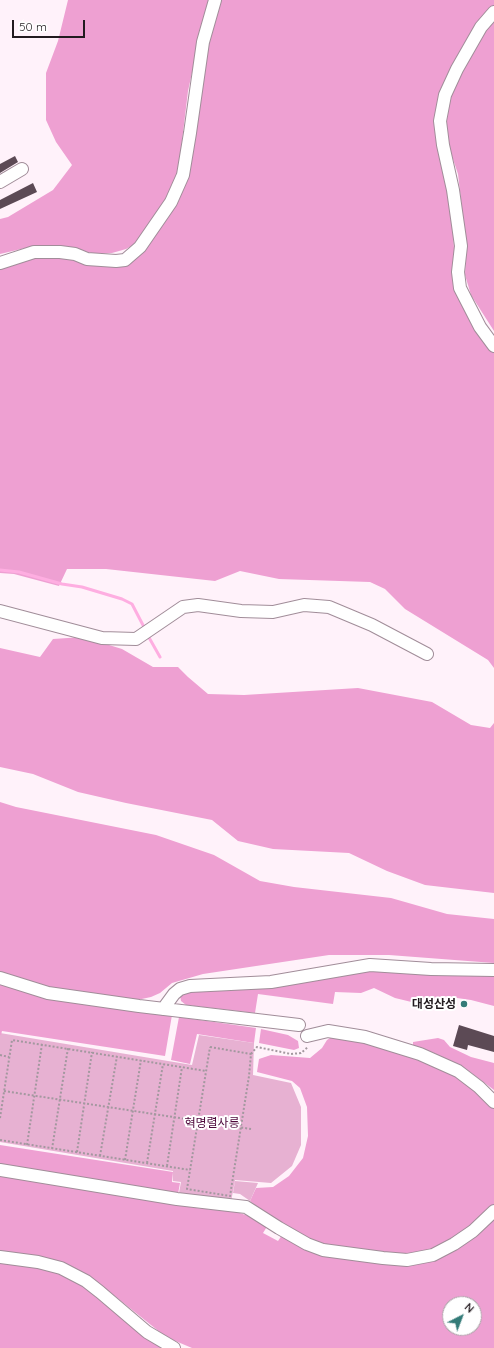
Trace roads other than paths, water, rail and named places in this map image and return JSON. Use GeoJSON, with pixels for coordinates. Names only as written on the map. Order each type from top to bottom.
{"type":"FeatureCollection","features":[{"type":"Feature","properties":{"kind":"street"},"geometry":{"type":"LineString","coordinates":[[0,263],[34,252],[60,252],[75,254],[87,259],[116,261],[125,260],[140,247],[171,202],[183,175],[203,42],[215,0]]}},
{"type":"Feature","properties":{"kind":"street"},"geometry":{"type":"LineString","coordinates":[[494,12],[481,27],[457,69],[445,95],[440,121],[443,145],[453,190],[461,246],[458,272],[460,288],[480,327],[494,346]]}},
{"type":"Feature","properties":{"kind":"street"},"geometry":{"type":"LineString","coordinates":[[0,182],[22,169]]}},
{"type":"Feature","properties":{"kind":"street"},"geometry":{"type":"LineString","coordinates":[[0,612],[102,638],[136,639],[147,633],[183,607],[198,605],[241,611],[272,612],[304,605],[329,607],[372,625],[427,654]]}},
{"type":"Feature","properties":{"kind":"street"},"geometry":{"type":"LineString","coordinates":[[163,1009],[174,994],[180,989],[270,982],[370,965],[431,969],[494,970]]}},
{"type":"Feature","properties":{"kind":"street"},"geometry":{"type":"LineString","coordinates":[[0,978],[48,993],[163,1009],[299,1025]]}},
{"type":"Feature","properties":{"kind":"street"},"geometry":{"type":"LineString","coordinates":[[308,1036],[328,1031],[358,1036],[420,1054],[458,1071],[479,1087],[494,1102]]}},
{"type":"Feature","properties":{"kind":"street"},"geometry":{"type":"LineString","coordinates":[[0,1170],[177,1199],[246,1207],[307,1244],[323,1250],[407,1260],[434,1256],[473,1231],[494,1211]]}},
{"type":"Feature","properties":{"kind":"street"},"geometry":{"type":"LineString","coordinates":[[0,1257],[38,1262],[60,1268],[86,1281],[147,1332],[174,1348]]}},
{"type":"Feature","properties":{"kind":"waterway"},"geometry":{"type":"LineString","coordinates":[[0,570],[19,572],[62,584],[82,587],[122,599],[132,604],[145,629]]}},
{"type":"Feature","properties":{"kind":"waterway"},"geometry":{"type":"LineString","coordinates":[[147,634],[160,657]]}},
{"type":"Feature","properties":{"kind":"place","name":"대성산성"},"geometry":{"type":"Point","coordinates":[464,1004]}},
{"type":"Feature","properties":{"kind":"park label","name":"혁명렬사릉"},"geometry":{"type":"Point","coordinates":[212,1123]}}]}
